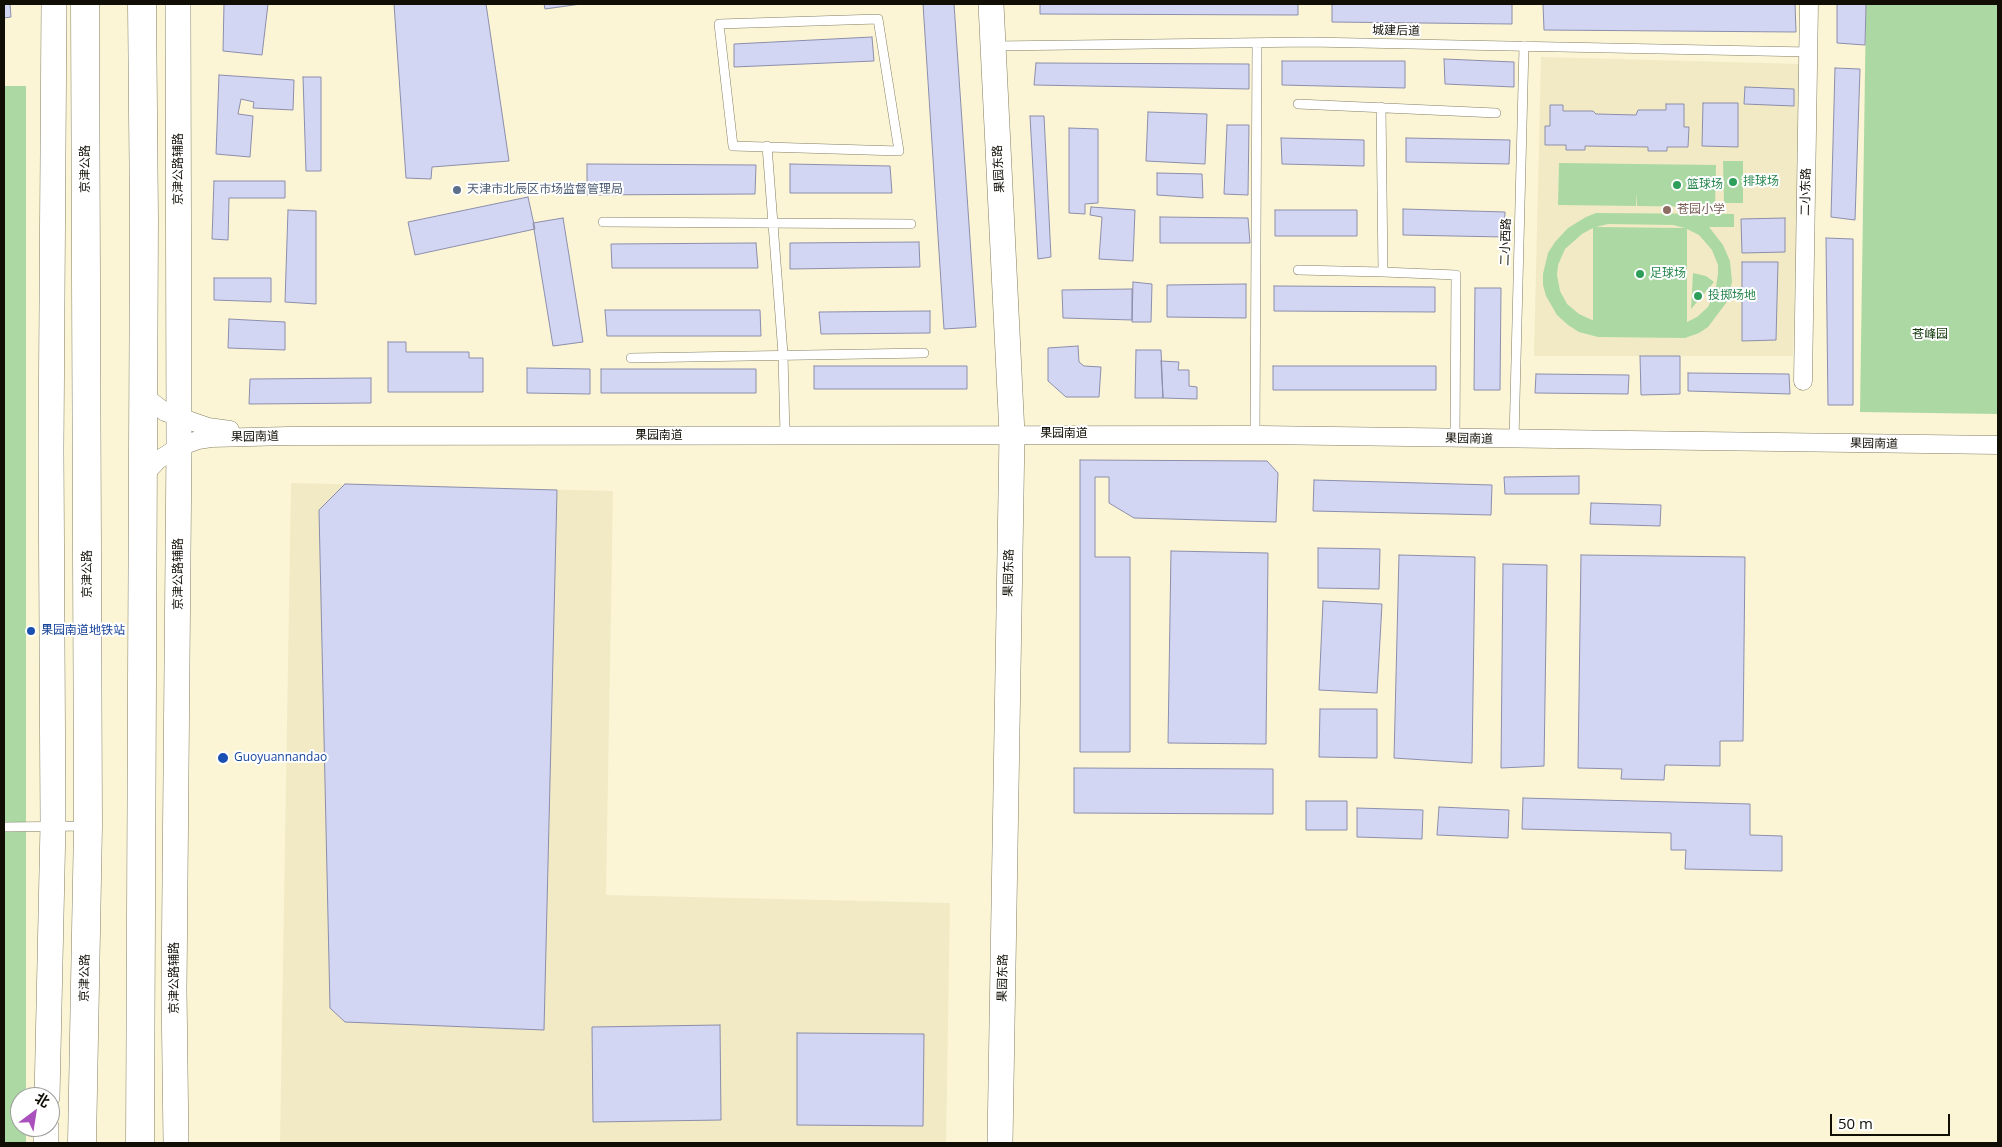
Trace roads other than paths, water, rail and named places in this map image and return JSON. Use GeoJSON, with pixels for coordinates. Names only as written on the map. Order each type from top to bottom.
{"type":"FeatureCollection","features":[{"type":"Feature","properties":{"kind":"highway","name":"京津公路"},"geometry":{"type":"LineString","coordinates":[[82,1143],[88,826],[85,4]]}},
{"type":"Feature","properties":{"kind":"highway"},"geometry":{"type":"LineString","coordinates":[[140,1143],[144,393],[142,4]]}},
{"type":"Feature","properties":{"kind":"main road"},"geometry":{"type":"LineString","coordinates":[[47,1087],[53,825],[51,449],[54,4]]}},
{"type":"Feature","properties":{"kind":"main road","name":"京津公路辅路"},"geometry":{"type":"LineString","coordinates":[[176,1143],[174,990],[180,418],[178,4]]}},
{"type":"Feature","properties":{"kind":"main road","name":"果园东路"},"geometry":{"type":"LineString","coordinates":[[981,4],[988,45]]}},
{"type":"Feature","properties":{"kind":"main road","name":"果园东路"},"geometry":{"type":"LineString","coordinates":[[991,4],[988,45],[1006,431],[1000,1143]]}},
{"type":"Feature","properties":{"kind":"main road","name":"果园东路"},"geometry":{"type":"LineString","coordinates":[[991,1143],[1006,431]]}},
{"type":"Feature","properties":{"kind":"street","name":"二小东路"},"geometry":{"type":"LineString","coordinates":[[1803,381],[1810,4]]}},
{"type":"Feature","properties":{"kind":"street","name":"果园南道"},"geometry":{"type":"LineString","coordinates":[[144,393],[155,405],[165,412],[208,427],[228,430],[785,432]]}},
{"type":"Feature","properties":{"kind":"street","name":"果园南道"},"geometry":{"type":"LineString","coordinates":[[143,476],[158,460],[198,440],[288,436],[1006,431],[1255,432],[1514,435],[1998,445]]}},
{"type":"Feature","properties":{"kind":"street","name":"果园南道"},"geometry":{"type":"LineString","coordinates":[[1514,435],[1998,435]]}},
{"type":"Feature","properties":{"kind":"lane"},"geometry":{"type":"LineString","coordinates":[[878,19],[899,151],[767,146],[733,146],[719,24],[878,19]]}},
{"type":"Feature","properties":{"kind":"lane","name":"城建后道"},"geometry":{"type":"LineString","coordinates":[[988,45],[1310,42],[1808,52]]}},
{"type":"Feature","properties":{"kind":"lane"},"geometry":{"type":"LineString","coordinates":[[1255,432],[1257,43]]}},
{"type":"Feature","properties":{"kind":"lane","name":"二小西路"},"geometry":{"type":"LineString","coordinates":[[1514,435],[1524,46]]}},
{"type":"Feature","properties":{"kind":"lane"},"geometry":{"type":"LineString","coordinates":[[1298,104],[1496,113]]}},
{"type":"Feature","properties":{"kind":"lane"},"geometry":{"type":"LineString","coordinates":[[1381,107],[1383,272]]}},
{"type":"Feature","properties":{"kind":"lane"},"geometry":{"type":"LineString","coordinates":[[767,146],[783,354],[785,432]]}},
{"type":"Feature","properties":{"kind":"lane"},"geometry":{"type":"LineString","coordinates":[[603,222],[911,224]]}},
{"type":"Feature","properties":{"kind":"lane"},"geometry":{"type":"LineString","coordinates":[[1298,270],[1456,275],[1455,434]]}},
{"type":"Feature","properties":{"kind":"lane"},"geometry":{"type":"LineString","coordinates":[[631,358],[924,353]]}},
{"type":"Feature","properties":{"kind":"lane"},"geometry":{"type":"LineString","coordinates":[[4,827],[88,826]]}},
{"type":"Feature","properties":{"kind":"place","name":"排球场"},"geometry":{"type":"Point","coordinates":[1733,182]}},
{"type":"Feature","properties":{"kind":"place","name":"篮球场"},"geometry":{"type":"Point","coordinates":[1677,185]}},
{"type":"Feature","properties":{"kind":"place","name":"天津市北辰区市场监督管理局"},"geometry":{"type":"Point","coordinates":[457,190]}},
{"type":"Feature","properties":{"kind":"place","name":"苍园小学"},"geometry":{"type":"Point","coordinates":[1667,210]}},
{"type":"Feature","properties":{"kind":"place","name":"足球场"},"geometry":{"type":"Point","coordinates":[1640,274]}},
{"type":"Feature","properties":{"kind":"place","name":"投掷场地"},"geometry":{"type":"Point","coordinates":[1698,296]}},
{"type":"Feature","properties":{"kind":"place","name":"果园南道地铁站"},"geometry":{"type":"Point","coordinates":[31,631]}},
{"type":"Feature","properties":{"kind":"place","name":"Guoyuannandao"},"geometry":{"type":"Point","coordinates":[223,758]}},
{"type":"Feature","properties":{"kind":"park label","name":"苍峰园"},"geometry":{"type":"Point","coordinates":[1930,335]}}]}
